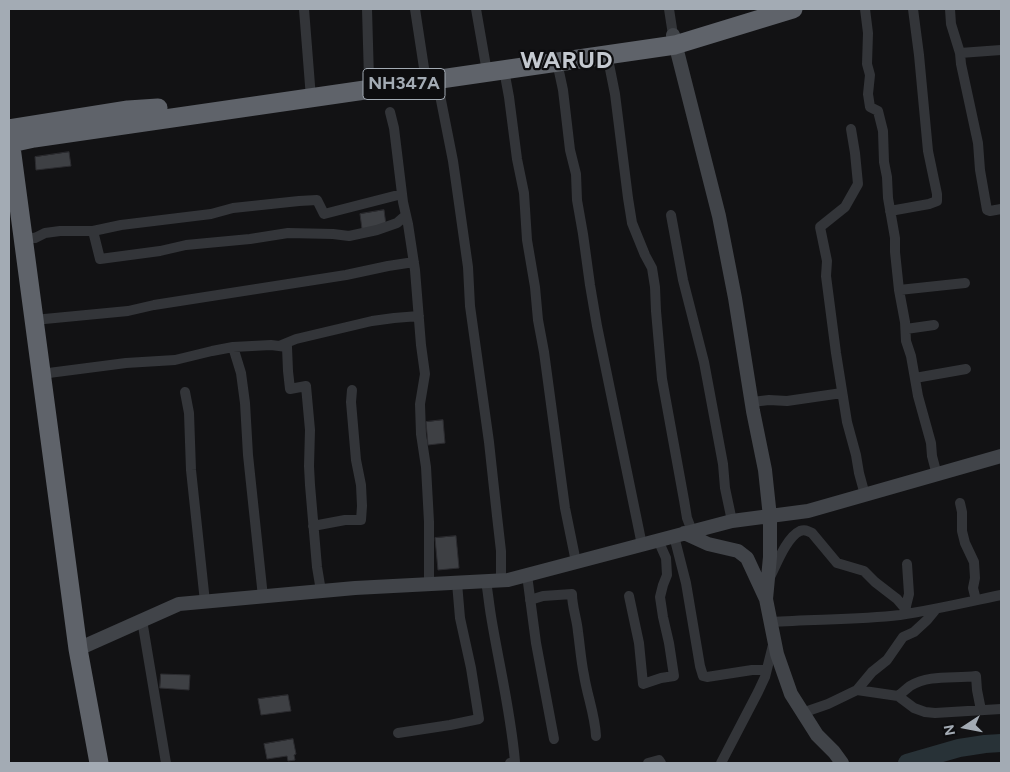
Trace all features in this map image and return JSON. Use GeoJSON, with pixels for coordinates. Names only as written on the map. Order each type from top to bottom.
{"type":"FeatureCollection","features":[{"type":"Feature","properties":{"kind":"highway"},"geometry":{"type":"LineString","coordinates":[[492,68],[674,40],[761,9]]}},
{"type":"Feature","properties":{"kind":"highway","name":"NH347A"},"geometry":{"type":"LineString","coordinates":[[99,763],[78,649],[9,135],[34,138],[370,83],[557,62],[607,54],[674,40],[793,9]]}},
{"type":"Feature","properties":{"kind":"street"},"geometry":{"type":"LineString","coordinates":[[304,9],[310,93]]}},
{"type":"Feature","properties":{"kind":"street"},"geometry":{"type":"LineString","coordinates":[[367,9],[370,83]]}},
{"type":"Feature","properties":{"kind":"street"},"geometry":{"type":"LineString","coordinates":[[415,9],[429,77],[443,108],[453,161],[468,267],[470,306],[489,442],[501,551],[500,580]]}},
{"type":"Feature","properties":{"kind":"street"},"geometry":{"type":"LineString","coordinates":[[476,9],[492,68],[509,97],[517,159],[524,193],[538,320],[565,508],[576,562]]}},
{"type":"Feature","properties":{"kind":"street"},"geometry":{"type":"LineString","coordinates":[[669,9],[674,40],[719,216],[765,470],[770,517],[770,557],[766,599]]}},
{"type":"Feature","properties":{"kind":"street"},"geometry":{"type":"LineString","coordinates":[[865,9],[868,34],[867,64],[870,75],[868,94],[870,107],[878,111],[883,131],[884,162],[895,238],[899,290],[906,329],[906,341],[937,475]]}},
{"type":"Feature","properties":{"kind":"street"},"geometry":{"type":"LineString","coordinates":[[890,212],[937,201],[928,151],[914,9]]}},
{"type":"Feature","properties":{"kind":"street"},"geometry":{"type":"LineString","coordinates":[[950,9],[951,24],[960,53],[978,143],[981,177],[987,210],[1001,208]]}},
{"type":"Feature","properties":{"kind":"street"},"geometry":{"type":"LineString","coordinates":[[960,53],[1001,50]]}},
{"type":"Feature","properties":{"kind":"street"},"geometry":{"type":"LineString","coordinates":[[607,54],[615,94],[632,223],[652,268],[656,288],[656,311],[662,379],[687,518],[683,534],[686,583],[700,666],[703,676],[707,677],[752,670],[766,670]]}},
{"type":"Feature","properties":{"kind":"street"},"geometry":{"type":"LineString","coordinates":[[557,62],[563,90],[570,150],[576,174],[577,200],[597,326],[642,545]]}},
{"type":"Feature","properties":{"kind":"street"},"geometry":{"type":"LineString","coordinates":[[390,112],[414,262],[425,374],[420,404],[429,522],[429,584]]}},
{"type":"Feature","properties":{"kind":"street"},"geometry":{"type":"LineString","coordinates":[[851,130],[858,184],[845,206],[820,227],[827,261],[826,276],[842,393],[847,422],[865,495]]}},
{"type":"Feature","properties":{"kind":"street"},"geometry":{"type":"LineString","coordinates":[[23,237],[35,238],[45,233],[60,231],[93,231],[121,225],[211,214],[234,208],[299,201],[317,200],[324,214],[402,194]]}},
{"type":"Feature","properties":{"kind":"street"},"geometry":{"type":"LineString","coordinates":[[93,231],[100,259],[160,251],[186,245],[245,240],[288,233],[349,236],[397,223],[406,215]]}},
{"type":"Feature","properties":{"kind":"street"},"geometry":{"type":"LineString","coordinates":[[671,215],[683,280],[704,362],[732,521]]}},
{"type":"Feature","properties":{"kind":"street"},"geometry":{"type":"LineString","coordinates":[[34,320],[128,311],[346,276],[414,262]]}},
{"type":"Feature","properties":{"kind":"street"},"geometry":{"type":"LineString","coordinates":[[899,290],[965,283]]}},
{"type":"Feature","properties":{"kind":"street"},"geometry":{"type":"LineString","coordinates":[[279,346],[296,339],[372,321],[419,316]]}},
{"type":"Feature","properties":{"kind":"street"},"geometry":{"type":"LineString","coordinates":[[906,329],[934,324]]}},
{"type":"Feature","properties":{"kind":"street"},"geometry":{"type":"LineString","coordinates":[[41,374],[126,363],[175,360],[232,348],[271,345],[287,347],[290,389],[306,386],[310,430],[308,466],[321,591]]}},
{"type":"Feature","properties":{"kind":"street"},"geometry":{"type":"LineString","coordinates":[[232,348],[241,373],[245,403],[248,455],[263,596]]}},
{"type":"Feature","properties":{"kind":"street"},"geometry":{"type":"LineString","coordinates":[[914,378],[966,369]]}},
{"type":"Feature","properties":{"kind":"street"},"geometry":{"type":"LineString","coordinates":[[313,526],[345,520],[361,520],[361,485],[356,460],[351,402],[352,390]]}},
{"type":"Feature","properties":{"kind":"street"},"geometry":{"type":"LineString","coordinates":[[185,392],[189,413],[192,470],[205,602]]}},
{"type":"Feature","properties":{"kind":"street"},"geometry":{"type":"LineString","coordinates":[[752,402],[769,400],[787,401],[842,393]]}},
{"type":"Feature","properties":{"kind":"street"},"geometry":{"type":"LineString","coordinates":[[78,649],[179,604],[355,588],[508,580],[732,521],[808,511],[1001,456]]}},
{"type":"Feature","properties":{"kind":"street"},"geometry":{"type":"LineString","coordinates":[[960,503],[962,531],[965,543],[974,562],[975,578],[973,588],[976,600]]}},
{"type":"Feature","properties":{"kind":"street"},"geometry":{"type":"LineString","coordinates":[[768,580],[793,536],[800,531],[807,530],[812,533],[837,563],[864,571],[897,599],[907,611]]}},
{"type":"Feature","properties":{"kind":"street"},"geometry":{"type":"LineString","coordinates":[[683,534],[708,544],[738,551],[747,558],[766,599],[777,654],[791,694],[816,735],[838,758]]}},
{"type":"Feature","properties":{"kind":"street"},"geometry":{"type":"LineString","coordinates":[[629,596],[639,643],[643,684],[660,678],[674,676],[670,643],[660,597],[667,575],[666,558],[658,540]]}},
{"type":"Feature","properties":{"kind":"street"},"geometry":{"type":"LineString","coordinates":[[906,564],[909,594],[907,611]]}},
{"type":"Feature","properties":{"kind":"street"},"geometry":{"type":"LineString","coordinates":[[527,575],[536,643],[554,739]]}},
{"type":"Feature","properties":{"kind":"street"},"geometry":{"type":"LineString","coordinates":[[486,581],[490,614],[508,708],[515,762],[510,763]]}},
{"type":"Feature","properties":{"kind":"street"},"geometry":{"type":"LineString","coordinates":[[398,733],[479,719],[471,668],[460,618],[457,583]]}},
{"type":"Feature","properties":{"kind":"street"},"geometry":{"type":"LineString","coordinates":[[530,600],[543,596],[572,594],[580,655],[594,717],[596,736]]}},
{"type":"Feature","properties":{"kind":"street"},"geometry":{"type":"LineString","coordinates":[[771,622],[834,620],[936,609],[1001,595]]}},
{"type":"Feature","properties":{"kind":"street"},"geometry":{"type":"LineString","coordinates":[[802,713],[828,704],[857,690],[872,672],[887,660],[903,637],[914,632],[936,609]]}},
{"type":"Feature","properties":{"kind":"street"},"geometry":{"type":"LineString","coordinates":[[142,620],[166,763]]}},
{"type":"Feature","properties":{"kind":"street"},"geometry":{"type":"LineString","coordinates":[[720,763],[758,692],[774,639]]}},
{"type":"Feature","properties":{"kind":"street"},"geometry":{"type":"LineString","coordinates":[[898,696],[910,686],[924,680],[937,677],[976,676],[981,710]]}},
{"type":"Feature","properties":{"kind":"street"},"geometry":{"type":"LineString","coordinates":[[857,690],[898,696],[914,708],[925,712],[1001,709]]}},
{"type":"Feature","properties":{"kind":"street"},"geometry":{"type":"LineString","coordinates":[[648,763],[659,760],[661,763]]}},
{"type":"Feature","properties":{"kind":"building"},"geometry":{"type":"Polygon","coordinates":[[[69,152],[71,166],[36,170],[35,157],[69,152]]]}},
{"type":"Feature","properties":{"kind":"building"},"geometry":{"type":"Polygon","coordinates":[[[384,210],[386,225],[362,229],[360,214],[384,210]]]}},
{"type":"Feature","properties":{"kind":"building"},"geometry":{"type":"Polygon","coordinates":[[[443,420],[445,443],[428,445],[426,422],[443,420]]]}},
{"type":"Feature","properties":{"kind":"building"},"geometry":{"type":"Polygon","coordinates":[[[456,536],[459,568],[438,570],[435,538],[456,536]]]}},
{"type":"Feature","properties":{"kind":"building"},"geometry":{"type":"Polygon","coordinates":[[[161,674],[190,675],[189,690],[160,688],[161,674]]]}},
{"type":"Feature","properties":{"kind":"building"},"geometry":{"type":"Polygon","coordinates":[[[288,695],[291,711],[261,715],[258,699],[288,695]]]}},
{"type":"Feature","properties":{"kind":"building"},"geometry":{"type":"Polygon","coordinates":[[[293,739],[296,754],[294,755],[295,760],[288,761],[287,756],[267,759],[264,744],[293,739]]]}},
{"type":"Feature","properties":{"kind":"waterway"},"geometry":{"type":"LineString","coordinates":[[907,763],[959,748],[1001,743]]}},
{"type":"Feature","properties":{"kind":"district","name":"WARUD"},"geometry":{"type":"Point","coordinates":[567,61]}}]}
